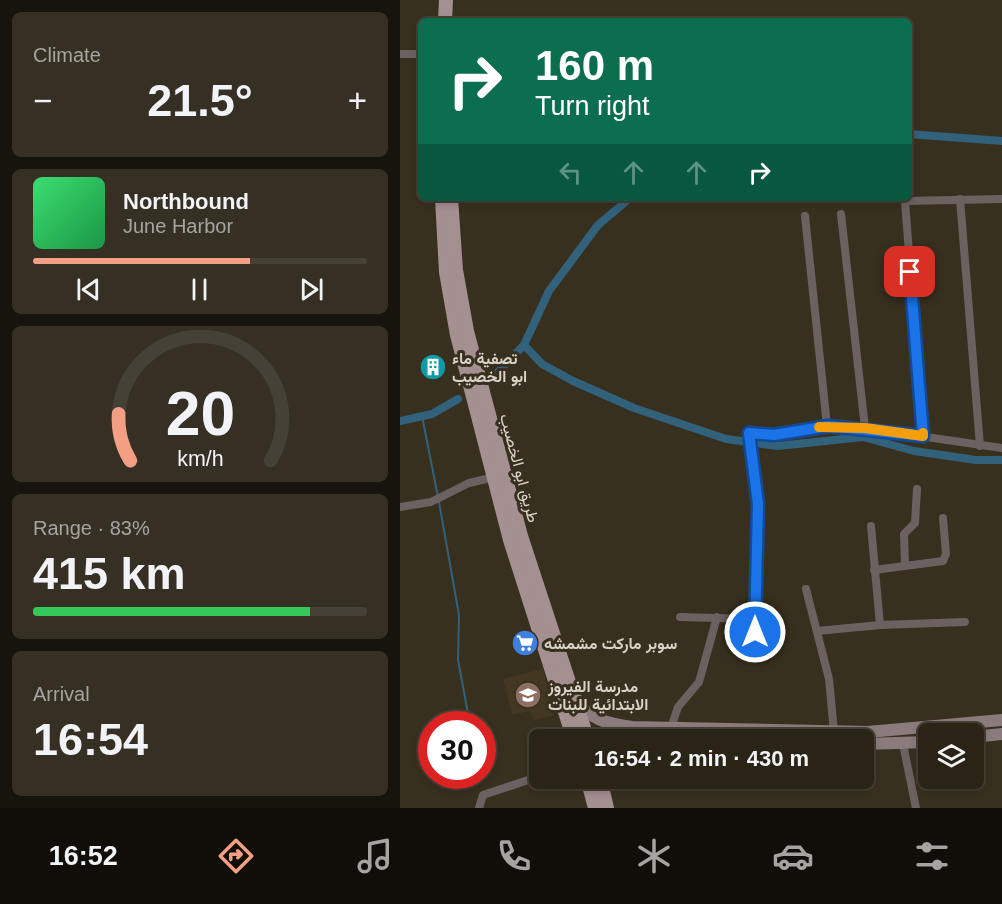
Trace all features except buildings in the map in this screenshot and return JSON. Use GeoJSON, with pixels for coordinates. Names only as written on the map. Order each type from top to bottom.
{"type":"FeatureCollection","features":[{"type":"Feature","properties":{"kind":"main road"},"geometry":{"type":"LineString","coordinates":[[445,18],[446,0]]}},
{"type":"Feature","properties":{"kind":"main road"},"geometry":{"type":"LineString","coordinates":[[454,0],[454,18]]}},
{"type":"Feature","properties":{"kind":"main road","name":"طريق ابو الخصيب"},"geometry":{"type":"LineString","coordinates":[[442,201],[444,250],[453,314],[495,477],[584,729]]}},
{"type":"Feature","properties":{"kind":"main road","name":"طريق ابو الخصيب"},"geometry":{"type":"LineString","coordinates":[[451,201],[453,249],[463,311],[515,538],[571,729]]}},
{"type":"Feature","properties":{"kind":"main road"},"geometry":{"type":"LineString","coordinates":[[568,684],[580,705],[592,717],[609,724],[712,729]]}},
{"type":"Feature","properties":{"kind":"main road"},"geometry":{"type":"LineString","coordinates":[[874,731],[1002,720]]}},
{"type":"Feature","properties":{"kind":"main road"},"geometry":{"type":"LineString","coordinates":[[984,736],[1002,734]]}},
{"type":"Feature","properties":{"kind":"main road"},"geometry":{"type":"LineString","coordinates":[[874,744],[918,743]]}},
{"type":"Feature","properties":{"kind":"main road"},"geometry":{"type":"LineString","coordinates":[[590,789],[595,808]]}},
{"type":"Feature","properties":{"kind":"main road"},"geometry":{"type":"LineString","coordinates":[[603,789],[607,808]]}},
{"type":"Feature","properties":{"kind":"street"},"geometry":{"type":"LineString","coordinates":[[400,54],[418,54]]}},
{"type":"Feature","properties":{"kind":"street"},"geometry":{"type":"LineString","coordinates":[[960,199],[980,446]]}},
{"type":"Feature","properties":{"kind":"street"},"geometry":{"type":"LineString","coordinates":[[912,201],[1002,199]]}},
{"type":"Feature","properties":{"kind":"street"},"geometry":{"type":"LineString","coordinates":[[905,201],[923,436]]}},
{"type":"Feature","properties":{"kind":"street"},"geometry":{"type":"LineString","coordinates":[[841,214],[865,428]]}},
{"type":"Feature","properties":{"kind":"street"},"geometry":{"type":"LineString","coordinates":[[805,216],[828,426]]}},
{"type":"Feature","properties":{"kind":"street"},"geometry":{"type":"LineString","coordinates":[[756,645],[754,619],[758,504],[749,433],[774,435],[828,426],[865,428],[1002,448]]}},
{"type":"Feature","properties":{"kind":"street"},"geometry":{"type":"LineString","coordinates":[[400,507],[431,502],[469,483],[495,477]]}},
{"type":"Feature","properties":{"kind":"street"},"geometry":{"type":"LineString","coordinates":[[905,565],[904,534],[915,523],[917,489]]}},
{"type":"Feature","properties":{"kind":"street"},"geometry":{"type":"LineString","coordinates":[[874,570],[941,562],[945,559],[943,518]]}},
{"type":"Feature","properties":{"kind":"street"},"geometry":{"type":"LineString","coordinates":[[871,526],[880,625]]}},
{"type":"Feature","properties":{"kind":"street"},"geometry":{"type":"LineString","coordinates":[[806,589],[829,679],[834,729]]}},
{"type":"Feature","properties":{"kind":"street"},"geometry":{"type":"LineString","coordinates":[[680,617],[754,619]]}},
{"type":"Feature","properties":{"kind":"street"},"geometry":{"type":"LineString","coordinates":[[671,728],[678,708],[699,682],[717,617]]}},
{"type":"Feature","properties":{"kind":"street"},"geometry":{"type":"LineString","coordinates":[[817,631],[880,625],[965,622]]}},
{"type":"Feature","properties":{"kind":"street"},"geometry":{"type":"LineString","coordinates":[[903,744],[916,808]]}},
{"type":"Feature","properties":{"kind":"street"},"geometry":{"type":"LineString","coordinates":[[479,808],[483,795],[529,780]]}},
{"type":"Feature","properties":{"kind":"shaded area","name":"مدرسة الفيروز الابتدائية للبنات"},"geometry":{"type":"Polygon","coordinates":[[[543,669],[554,715],[534,720],[530,711],[512,715],[503,679],[543,669]]]}},
{"type":"Feature","properties":{"kind":"waterway"},"geometry":{"type":"LineString","coordinates":[[912,134],[1002,141]]}},
{"type":"Feature","properties":{"kind":"waterway"},"geometry":{"type":"LineString","coordinates":[[495,375],[524,345],[549,291],[598,225],[626,201]]}},
{"type":"Feature","properties":{"kind":"waterway"},"geometry":{"type":"LineString","coordinates":[[524,345],[542,364],[573,381],[634,408],[726,439],[778,446],[863,437],[914,451],[976,460],[1002,460]]}},
{"type":"Feature","properties":{"kind":"waterway"},"geometry":{"type":"LineString","coordinates":[[400,421],[432,414],[458,399]]}},
{"type":"Feature","properties":{"kind":"waterway"},"geometry":{"type":"LineString","coordinates":[[422,416],[438,497]]}},
{"type":"Feature","properties":{"kind":"waterway"},"geometry":{"type":"LineString","coordinates":[[439,502],[459,615],[458,660],[468,711]]}},
{"type":"Feature","properties":{"kind":"slow traffic"},"geometry":{"type":"LineString","coordinates":[[819,427],[865,428],[923,436],[923,433]]}},
{"type":"Feature","properties":{"kind":"place","name":"تصفية ماء ابو الخصيب"},"geometry":{"type":"Point","coordinates":[433,367]}},
{"type":"Feature","properties":{"kind":"place","name":"سوبر ماركت مشمشه"},"geometry":{"type":"Point","coordinates":[525,643]}},
{"type":"Feature","properties":{"kind":"place","name":"مدرسة الفيروز الابتدائية للبنات"},"geometry":{"type":"Point","coordinates":[528,695]}},
{"type":"Feature","properties":{"kind":"route"},"geometry":{"type":"LineString","coordinates":[[755,632],[758,504],[749,433],[774,435],[799,429],[828,426],[865,428],[923,436],[910,272]]}}]}
